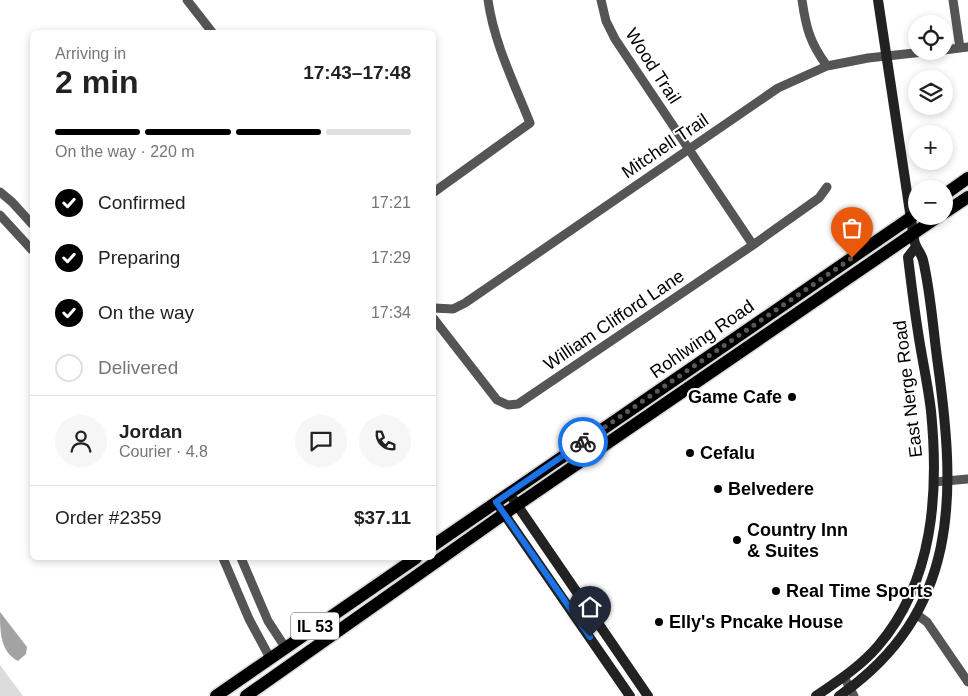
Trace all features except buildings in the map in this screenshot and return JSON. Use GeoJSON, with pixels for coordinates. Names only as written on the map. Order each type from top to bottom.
{"type":"FeatureCollection","features":[{"type":"Feature","properties":{"kind":"main road","name":"East Nerge Road"},"geometry":{"type":"LineString","coordinates":[[878,0],[908,185]]}},
{"type":"Feature","properties":{"kind":"main road"},"geometry":{"type":"LineString","coordinates":[[953,189],[968,178]]}},
{"type":"Feature","properties":{"kind":"main road"},"geometry":{"type":"LineString","coordinates":[[953,207],[968,197]]}},
{"type":"Feature","properties":{"kind":"main road","name":"Rohlwing Road"},"geometry":{"type":"LineString","coordinates":[[436,544],[908,219]]}},
{"type":"Feature","properties":{"kind":"main road","name":"East Nerge Road"},"geometry":{"type":"LineString","coordinates":[[840,696],[852,692],[882,661],[916,614],[923,601],[941,552],[947,519],[946,426],[932,317],[922,257],[915,248],[913,225]]}},
{"type":"Feature","properties":{"kind":"main road","name":"Rohlwing Road"},"geometry":{"type":"LineString","coordinates":[[517,505],[926,225]]}},
{"type":"Feature","properties":{"kind":"main road","name":"East Nerge Road"},"geometry":{"type":"LineString","coordinates":[[816,696],[844,677],[877,648],[908,600],[926,546],[932,511],[934,482],[931,409],[908,257],[915,248]]}},
{"type":"Feature","properties":{"kind":"main road"},"geometry":{"type":"LineString","coordinates":[[508,493],[648,696]]}},
{"type":"Feature","properties":{"kind":"main road"},"geometry":{"type":"LineString","coordinates":[[496,502],[630,696]]}},
{"type":"Feature","properties":{"kind":"main road","name":"IL 53"},"geometry":{"type":"LineString","coordinates":[[246,696],[517,505]]}},
{"type":"Feature","properties":{"kind":"main road","name":"IL 53"},"geometry":{"type":"LineString","coordinates":[[284,647],[413,560]]}},
{"type":"Feature","properties":{"kind":"main road"},"geometry":{"type":"LineString","coordinates":[[216,696],[274,660],[284,647]]}},
{"type":"Feature","properties":{"kind":"main road"},"geometry":{"type":"LineString","coordinates":[[274,660],[296,661]]}},
{"type":"Feature","properties":{"kind":"main road"},"geometry":{"type":"LineString","coordinates":[[235,696],[276,668],[274,660]]}},
{"type":"Feature","properties":{"kind":"street"},"geometry":{"type":"LineString","coordinates":[[436,191],[530,123],[501,52],[491,22],[488,0]]}},
{"type":"Feature","properties":{"kind":"street","name":"Wood Trail"},"geometry":{"type":"LineString","coordinates":[[601,0],[606,21],[615,39],[753,245]]}},
{"type":"Feature","properties":{"kind":"street"},"geometry":{"type":"LineString","coordinates":[[802,0],[806,29],[816,51],[828,66]]}},
{"type":"Feature","properties":{"kind":"street"},"geometry":{"type":"LineString","coordinates":[[953,0],[964,48]]}},
{"type":"Feature","properties":{"kind":"street"},"geometry":{"type":"LineString","coordinates":[[192,2],[211,30]]}},
{"type":"Feature","properties":{"kind":"street","name":"Mitchell Trail"},"geometry":{"type":"LineString","coordinates":[[436,308],[452,309],[465,303],[778,88],[828,66],[908,54]]}},
{"type":"Feature","properties":{"kind":"street","name":"William Clifford Lane"},"geometry":{"type":"LineString","coordinates":[[436,322],[497,400],[508,405],[518,404],[753,245],[819,198],[827,187]]}},
{"type":"Feature","properties":{"kind":"street"},"geometry":{"type":"LineString","coordinates":[[0,192],[30,222]]}},
{"type":"Feature","properties":{"kind":"street"},"geometry":{"type":"LineString","coordinates":[[0,215],[30,248]]}},
{"type":"Feature","properties":{"kind":"street"},"geometry":{"type":"LineString","coordinates":[[934,482],[968,479]]}},
{"type":"Feature","properties":{"kind":"street"},"geometry":{"type":"LineString","coordinates":[[224,560],[249,619],[274,660]]}},
{"type":"Feature","properties":{"kind":"street"},"geometry":{"type":"LineString","coordinates":[[242,560],[268,621],[284,647]]}},
{"type":"Feature","properties":{"kind":"street"},"geometry":{"type":"LineString","coordinates":[[916,614],[927,622],[968,682]]}},
{"type":"Feature","properties":{"kind":"street"},"geometry":{"type":"LineString","coordinates":[[844,677],[852,692]]}},
{"type":"Feature","properties":{"kind":"shaded area"},"geometry":{"type":"Polygon","coordinates":[[[0,612],[27,647],[26,654],[18,661],[4,647],[0,612]]]}},
{"type":"Feature","properties":{"kind":"shaded area"},"geometry":{"type":"Polygon","coordinates":[[[0,665],[23,696],[0,696],[0,665]]]}},
{"type":"Feature","properties":{"kind":"way so far"},"geometry":{"type":"LineString","coordinates":[[583,442],[852,258]]}},
{"type":"Feature","properties":{"kind":"place","name":"Game Cafe"},"geometry":{"type":"Point","coordinates":[792,397]}},
{"type":"Feature","properties":{"kind":"place","name":"Cefalu"},"geometry":{"type":"Point","coordinates":[690,453]}},
{"type":"Feature","properties":{"kind":"place","name":"Belvedere"},"geometry":{"type":"Point","coordinates":[718,489]}},
{"type":"Feature","properties":{"kind":"place","name":"Country Inn & Suites"},"geometry":{"type":"Point","coordinates":[737,540]}},
{"type":"Feature","properties":{"kind":"place","name":"Real Time Sports"},"geometry":{"type":"Point","coordinates":[776,591]}},
{"type":"Feature","properties":{"kind":"place","name":"Elly's Pncake House"},"geometry":{"type":"Point","coordinates":[659,622]}},
{"type":"Feature","properties":{"kind":"route"},"geometry":{"type":"LineString","coordinates":[[583,442],[496,502],[590,637]]}}]}
